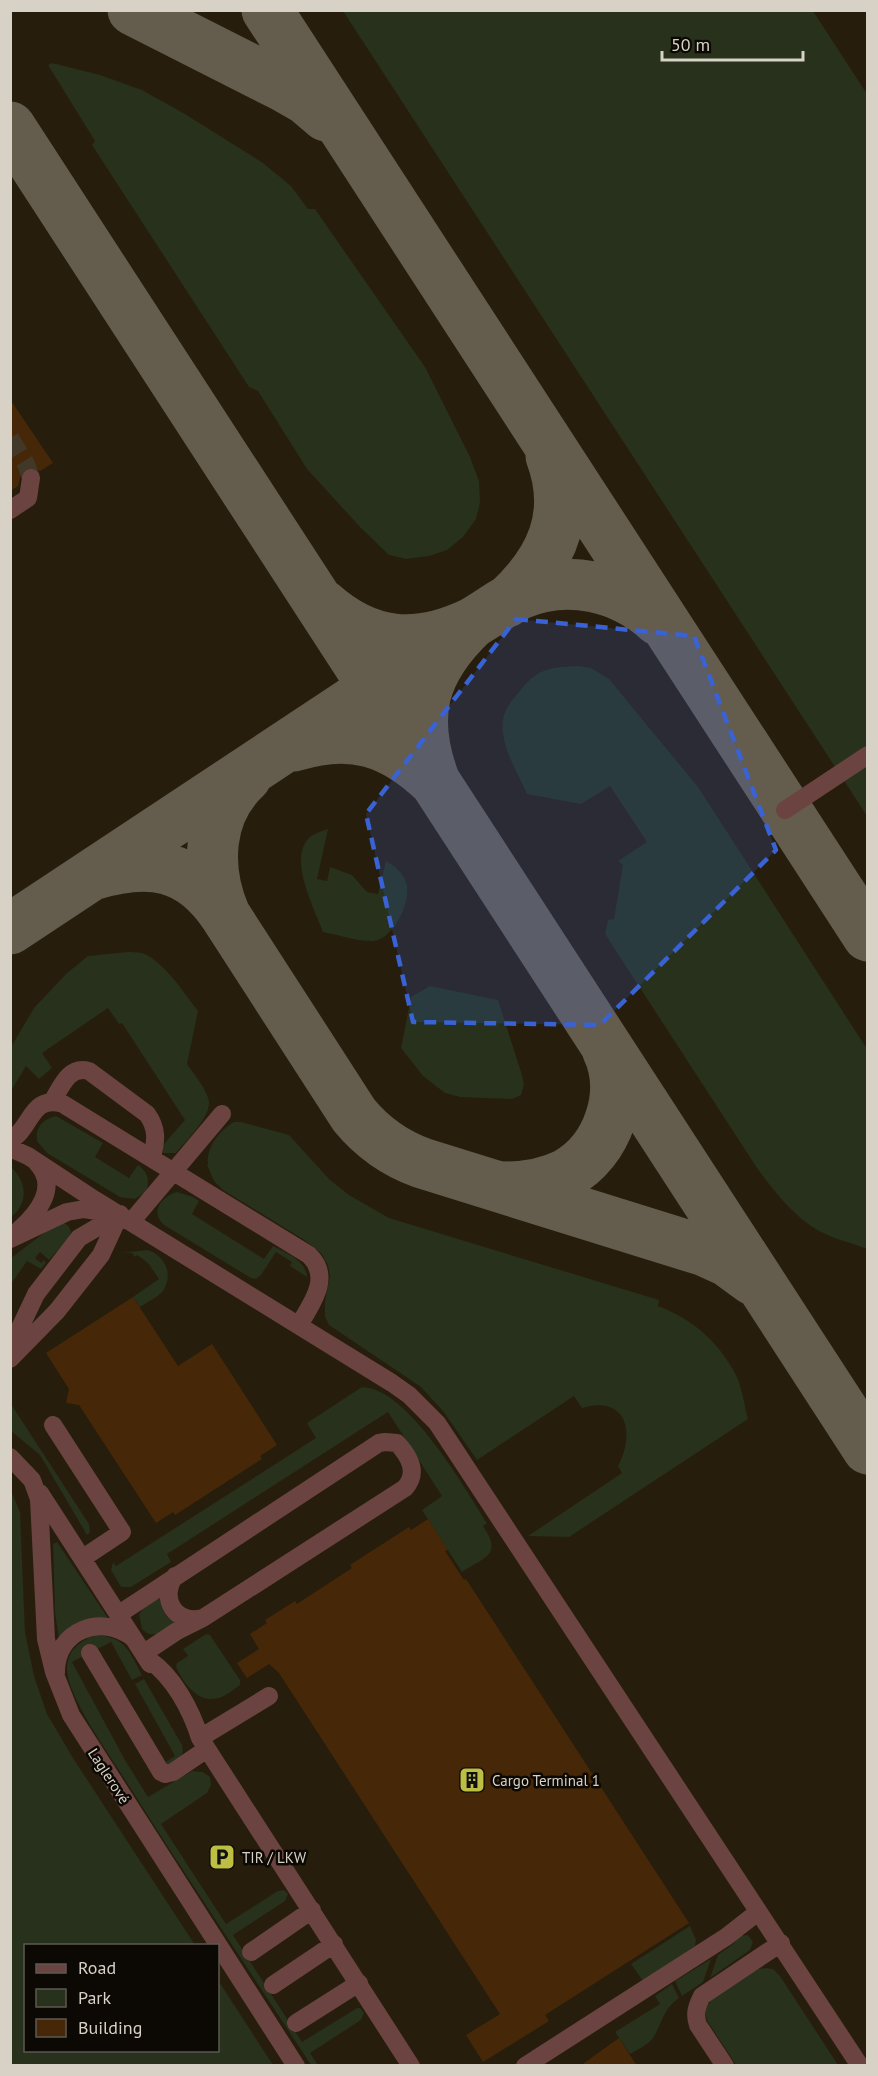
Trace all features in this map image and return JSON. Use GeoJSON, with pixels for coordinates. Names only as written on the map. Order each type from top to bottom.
{"type":"FeatureCollection","features":[{"type":"Feature","properties":{"kind":"lane"},"geometry":{"type":"LineString","coordinates":[[10,510],[28,498],[31,478]]}},
{"type":"Feature","properties":{"kind":"lane"},"geometry":{"type":"LineString","coordinates":[[785,810],[867,755]]}},
{"type":"Feature","properties":{"kind":"lane"},"geometry":{"type":"LineString","coordinates":[[58,1103],[68,1076],[84,1069],[89,1071],[147,1114],[154,1124],[156,1141],[152,1158]]}},
{"type":"Feature","properties":{"kind":"lane"},"geometry":{"type":"LineString","coordinates":[[10,1140],[19,1134],[36,1109],[46,1103],[58,1103],[174,1171],[314,1260],[318,1267],[320,1285],[318,1293],[299,1325]]}},
{"type":"Feature","properties":{"kind":"lane"},"geometry":{"type":"LineString","coordinates":[[10,1359],[57,1311],[101,1255],[126,1218],[174,1171],[222,1114]]}},
{"type":"Feature","properties":{"kind":"lane"},"geometry":{"type":"LineString","coordinates":[[10,1148],[28,1156],[409,1395],[436,1423],[860,2066]]}},
{"type":"Feature","properties":{"kind":"lane"},"geometry":{"type":"LineString","coordinates":[[10,1238],[29,1221],[45,1197],[47,1188],[43,1171],[28,1156]]}},
{"type":"Feature","properties":{"kind":"lane"},"geometry":{"type":"LineString","coordinates":[[10,1238],[75,1210],[84,1209],[126,1218]]}},
{"type":"Feature","properties":{"kind":"lane"},"geometry":{"type":"LineString","coordinates":[[10,1349],[36,1294],[79,1238],[126,1218]]}},
{"type":"Feature","properties":{"kind":"lane"},"geometry":{"type":"LineString","coordinates":[[53,1425],[122,1532],[82,1558]]}},
{"type":"Feature","properties":{"kind":"lane"},"geometry":{"type":"LineString","coordinates":[[119,1614],[379,1443],[397,1443],[402,1448],[413,1472],[410,1483],[405,1488],[203,1618],[144,1652]]}},
{"type":"Feature","properties":{"kind":"lane","name":"Laglerové"},"geometry":{"type":"LineString","coordinates":[[10,1457],[32,1480],[38,1492],[46,1639],[59,1686],[77,1728],[217,1944]]}},
{"type":"Feature","properties":{"kind":"lane"},"geometry":{"type":"LineString","coordinates":[[32,1480],[144,1652],[153,1676],[182,1723],[203,1744],[411,2066]]}},
{"type":"Feature","properties":{"kind":"lane"},"geometry":{"type":"LineString","coordinates":[[175,1576],[168,1593],[176,1613],[186,1619],[203,1618]]}},
{"type":"Feature","properties":{"kind":"lane"},"geometry":{"type":"LineString","coordinates":[[59,1686],[58,1659],[66,1642],[80,1631],[98,1626],[116,1628],[125,1632],[144,1652]]}},
{"type":"Feature","properties":{"kind":"lane"},"geometry":{"type":"LineString","coordinates":[[90,1653],[161,1772],[165,1774],[173,1772],[203,1744],[269,1696]]}},
{"type":"Feature","properties":{"kind":"lane"},"geometry":{"type":"LineString","coordinates":[[251,1952],[312,1910]]}},
{"type":"Feature","properties":{"kind":"lane"},"geometry":{"type":"LineString","coordinates":[[525,2066],[726,1937],[758,1912]]}},
{"type":"Feature","properties":{"kind":"lane"},"geometry":{"type":"LineString","coordinates":[[725,2066],[697,2022],[696,2007],[702,1996],[780,1943]]}},
{"type":"Feature","properties":{"kind":"lane"},"geometry":{"type":"LineString","coordinates":[[273,1985],[334,1944]]}},
{"type":"Feature","properties":{"kind":"lane","name":"Laglerové"},"geometry":{"type":"LineString","coordinates":[[219,1947],[296,2066]]}},
{"type":"Feature","properties":{"kind":"lane"},"geometry":{"type":"LineString","coordinates":[[296,2023],[359,1983]]}},
{"type":"Feature","properties":{"kind":"highlighted area"},"geometry":{"type":"Polygon","coordinates":[[[516,619],[694,636],[776,850],[600,1025],[413,1022],[366,814],[516,619]]]}},
{"type":"Feature","properties":{"kind":"green space"},"geometry":{"type":"Polygon","coordinates":[[[343,11],[813,11],[867,94],[867,816],[343,11]]]}},
{"type":"Feature","properties":{"kind":"green space"},"geometry":{"type":"Polygon","coordinates":[[[52,63],[100,75],[142,90],[263,163],[291,186],[308,209],[315,209],[425,367],[470,457],[479,481],[480,503],[476,519],[463,537],[447,550],[429,556],[406,559],[389,555],[307,469],[258,391],[249,387],[92,145],[95,141],[48,65],[52,63]]]}},
{"type":"Feature","properties":{"kind":"green space"},"geometry":{"type":"Polygon","coordinates":[[[579,666],[591,668],[609,679],[698,787],[867,1049],[867,1249],[819,1231],[792,1211],[777,1194],[757,1168],[605,934],[608,920],[614,919],[623,865],[618,861],[647,842],[610,786],[581,804],[527,794],[513,766],[503,735],[504,715],[512,700],[539,673],[552,668],[579,666]]]}},
{"type":"Feature","properties":{"kind":"green space"},"geometry":{"type":"Polygon","coordinates":[[[328,829],[317,879],[327,881],[330,867],[352,875],[367,892],[378,894],[386,861],[404,877],[407,897],[404,907],[395,926],[381,939],[362,940],[323,932],[309,897],[301,857],[310,837],[328,829]]]}},
{"type":"Feature","properties":{"kind":"green space"},"geometry":{"type":"Polygon","coordinates":[[[142,953],[158,963],[173,978],[198,1011],[187,1064],[200,1081],[209,1101],[209,1107],[197,1128],[176,1153],[163,1153],[163,1145],[185,1120],[122,1023],[119,1024],[108,1008],[42,1053],[52,1068],[39,1079],[26,1066],[11,1091],[11,1047],[34,1008],[67,973],[88,956],[142,953]]]}},
{"type":"Feature","properties":{"kind":"green space"},"geometry":{"type":"Polygon","coordinates":[[[430,986],[498,1000],[522,1075],[524,1085],[521,1095],[512,1099],[460,1097],[445,1093],[423,1076],[401,1048],[411,997],[430,986]]]}},
{"type":"Feature","properties":{"kind":"green space"},"geometry":{"type":"Polygon","coordinates":[[[56,1116],[103,1143],[95,1157],[129,1178],[138,1165],[144,1170],[148,1184],[146,1192],[135,1199],[120,1197],[47,1153],[37,1141],[37,1132],[47,1119],[56,1116]]]}},
{"type":"Feature","properties":{"kind":"green space"},"geometry":{"type":"Polygon","coordinates":[[[234,1122],[289,1135],[329,1179],[349,1195],[389,1218],[659,1300],[658,1306],[693,1324],[720,1350],[737,1378],[748,1419],[569,1537],[528,1536],[622,1473],[618,1466],[626,1441],[623,1419],[609,1407],[597,1405],[582,1408],[574,1396],[477,1460],[443,1411],[421,1387],[329,1325],[325,1317],[325,1301],[330,1276],[328,1265],[321,1253],[306,1241],[223,1190],[214,1181],[207,1165],[209,1151],[219,1134],[234,1122]]]}},
{"type":"Feature","properties":{"kind":"green space"},"geometry":{"type":"Polygon","coordinates":[[[11,1167],[20,1179],[24,1192],[21,1205],[11,1217],[11,1167]]]}},
{"type":"Feature","properties":{"kind":"green space"},"geometry":{"type":"Polygon","coordinates":[[[177,1192],[199,1201],[192,1214],[264,1259],[273,1246],[289,1254],[303,1266],[307,1277],[290,1266],[292,1262],[276,1252],[261,1275],[256,1279],[251,1278],[164,1225],[158,1215],[159,1205],[167,1197],[177,1192]]]}},
{"type":"Feature","properties":{"kind":"green space"},"geometry":{"type":"Polygon","coordinates":[[[57,1223],[68,1225],[71,1232],[68,1239],[49,1260],[40,1252],[35,1258],[41,1263],[44,1260],[46,1263],[41,1269],[27,1261],[11,1284],[11,1258],[57,1223]]]}},
{"type":"Feature","properties":{"kind":"green space"},"geometry":{"type":"Polygon","coordinates":[[[147,1250],[159,1256],[163,1261],[168,1278],[163,1291],[140,1307],[133,1297],[159,1279],[148,1263],[137,1255],[135,1257],[132,1253],[122,1253],[147,1250]]]}},
{"type":"Feature","properties":{"kind":"green space"},"geometry":{"type":"Polygon","coordinates":[[[362,1387],[380,1392],[398,1404],[433,1442],[487,1523],[483,1526],[491,1543],[489,1554],[462,1572],[422,1510],[442,1496],[388,1412],[167,1554],[171,1562],[131,1587],[121,1587],[111,1570],[113,1562],[116,1566],[316,1438],[307,1423],[362,1387]]]}},
{"type":"Feature","properties":{"kind":"green space"},"geometry":{"type":"Polygon","coordinates":[[[11,1404],[89,1524],[90,1532],[87,1535],[40,1455],[11,1431],[11,1404]]]}},
{"type":"Feature","properties":{"kind":"green space"},"geometry":{"type":"Polygon","coordinates":[[[11,1491],[20,1512],[25,1632],[34,1676],[47,1714],[73,1758],[194,1944],[24,1944],[24,2052],[219,2052],[219,1982],[273,2065],[11,2065],[11,1491]]]}},
{"type":"Feature","properties":{"kind":"green space"},"geometry":{"type":"Polygon","coordinates":[[[57,1542],[108,1618],[94,1618],[81,1622],[59,1639],[55,1613],[53,1544],[57,1542]]]}},
{"type":"Feature","properties":{"kind":"green space"},"geometry":{"type":"Polygon","coordinates":[[[159,1597],[165,1611],[176,1624],[154,1635],[142,1629],[139,1614],[145,1606],[159,1597]]]}},
{"type":"Feature","properties":{"kind":"green space"},"geometry":{"type":"Polygon","coordinates":[[[206,1634],[210,1635],[240,1680],[240,1685],[230,1693],[211,1699],[193,1691],[183,1680],[176,1667],[177,1663],[188,1656],[183,1649],[206,1634]]]}},
{"type":"Feature","properties":{"kind":"green space"},"geometry":{"type":"Polygon","coordinates":[[[96,1635],[106,1636],[120,1642],[130,1652],[142,1675],[132,1680],[111,1642],[72,1662],[125,1760],[148,1797],[192,1771],[203,1772],[210,1777],[211,1785],[207,1793],[161,1824],[226,1924],[278,1891],[284,1890],[288,1894],[285,1901],[233,1935],[302,2042],[357,2008],[364,2013],[361,2020],[310,2053],[318,2065],[311,2065],[170,1850],[74,1695],[67,1670],[69,1657],[76,1647],[96,1635]]]}},
{"type":"Feature","properties":{"kind":"green space"},"geometry":{"type":"Polygon","coordinates":[[[144,1679],[182,1745],[180,1760],[166,1765],[164,1763],[175,1756],[135,1684],[144,1679]]]}},
{"type":"Feature","properties":{"kind":"green space"},"geometry":{"type":"Polygon","coordinates":[[[690,1926],[696,1940],[695,1946],[643,1981],[631,1964],[690,1926]]]}},
{"type":"Feature","properties":{"kind":"green space"},"geometry":{"type":"Polygon","coordinates":[[[748,1935],[753,1942],[750,1950],[710,1978],[718,1955],[733,1944],[739,1936],[748,1935]]]}},
{"type":"Feature","properties":{"kind":"green space"},"geometry":{"type":"Polygon","coordinates":[[[711,1959],[703,1982],[682,1996],[675,1981],[711,1959]]]}},
{"type":"Feature","properties":{"kind":"green space"},"geometry":{"type":"Polygon","coordinates":[[[758,1969],[773,1969],[780,1976],[838,2065],[736,2065],[708,2022],[706,2008],[711,2001],[758,1969]]]}},
{"type":"Feature","properties":{"kind":"green space"},"geometry":{"type":"Polygon","coordinates":[[[672,1984],[679,1998],[666,2011],[651,2041],[630,2054],[615,2032],[660,2004],[655,1996],[672,1984]]]}},
{"type":"Feature","properties":{"kind":"building"},"geometry":{"type":"Polygon","coordinates":[[[10,399],[53,463],[40,471],[33,467],[26,468],[22,471],[18,486],[10,491],[10,399]]]}},
{"type":"Feature","properties":{"kind":"building"},"geometry":{"type":"Polygon","coordinates":[[[133,1297],[178,1366],[212,1344],[277,1445],[260,1456],[262,1459],[175,1515],[173,1512],[156,1523],[79,1405],[66,1403],[69,1389],[46,1353],[133,1297]]]}},
{"type":"Feature","properties":{"kind":"building","name":"Cargo Terminal 1"},"geometry":{"type":"Polygon","coordinates":[[[428,1519],[448,1550],[445,1551],[464,1580],[466,1579],[689,1923],[545,2015],[549,2021],[483,2062],[466,2035],[500,2014],[279,1673],[269,1664],[247,1678],[237,1663],[259,1649],[250,1634],[267,1623],[265,1620],[295,1601],[297,1604],[352,1568],[350,1565],[409,1527],[411,1530],[428,1519]]]}},
{"type":"Feature","properties":{"kind":"building"},"geometry":{"type":"Polygon","coordinates":[[[619,2038],[637,2066],[580,2066],[619,2038]]]}},
{"type":"Feature","properties":{"kind":"taxiway"},"geometry":{"type":"LineString","coordinates":[[133,10],[285,87],[306,99],[326,116]]}},
{"type":"Feature","properties":{"kind":"taxiway"},"geometry":{"type":"LineString","coordinates":[[267,10],[868,936]]}},
{"type":"Feature","properties":{"kind":"taxiway"},"geometry":{"type":"LineString","coordinates":[[10,127],[868,1449]]}},
{"type":"Feature","properties":{"kind":"taxiway"},"geometry":{"type":"LineString","coordinates":[[507,602],[536,571],[554,536],[560,498],[551,456]]}},
{"type":"Feature","properties":{"kind":"taxiway"},"geometry":{"type":"LineString","coordinates":[[10,929],[472,623],[520,594],[556,585],[575,584],[593,587],[627,599],[658,620]]}},
{"type":"Feature","properties":{"kind":"taxiway"},"geometry":{"type":"LineString","coordinates":[[294,746],[334,738],[370,742],[403,757],[435,782],[423,736],[425,696],[442,659],[472,623],[432,637],[394,639],[358,628],[322,604]]}},
{"type":"Feature","properties":{"kind":"taxiway"},"geometry":{"type":"LineString","coordinates":[[225,915],[214,879],[213,842],[223,807],[246,777]]}},
{"type":"Feature","properties":{"kind":"taxiway"},"geometry":{"type":"LineString","coordinates":[[92,875],[150,866],[183,875],[197,884],[225,915],[354,1115],[376,1138],[402,1155],[705,1251],[727,1261],[753,1280]]}},
{"type":"Feature","properties":{"kind":"taxiway"},"geometry":{"type":"LineString","coordinates":[[503,1187],[551,1180],[581,1164],[593,1151],[603,1136],[614,1102],[613,1066],[607,1049]]}},
{"type":"Feature","properties":{"kind":"tunnel"},"geometry":{"type":"LineString","coordinates":[[10,438],[26,464],[31,478]]}},
{"type":"Feature","properties":{"kind":"place","name":"Cargo Terminal 1"},"geometry":{"type":"Point","coordinates":[472,1780]}},
{"type":"Feature","properties":{"kind":"place","name":"TIR / LKW"},"geometry":{"type":"Point","coordinates":[222,1857]}}]}
